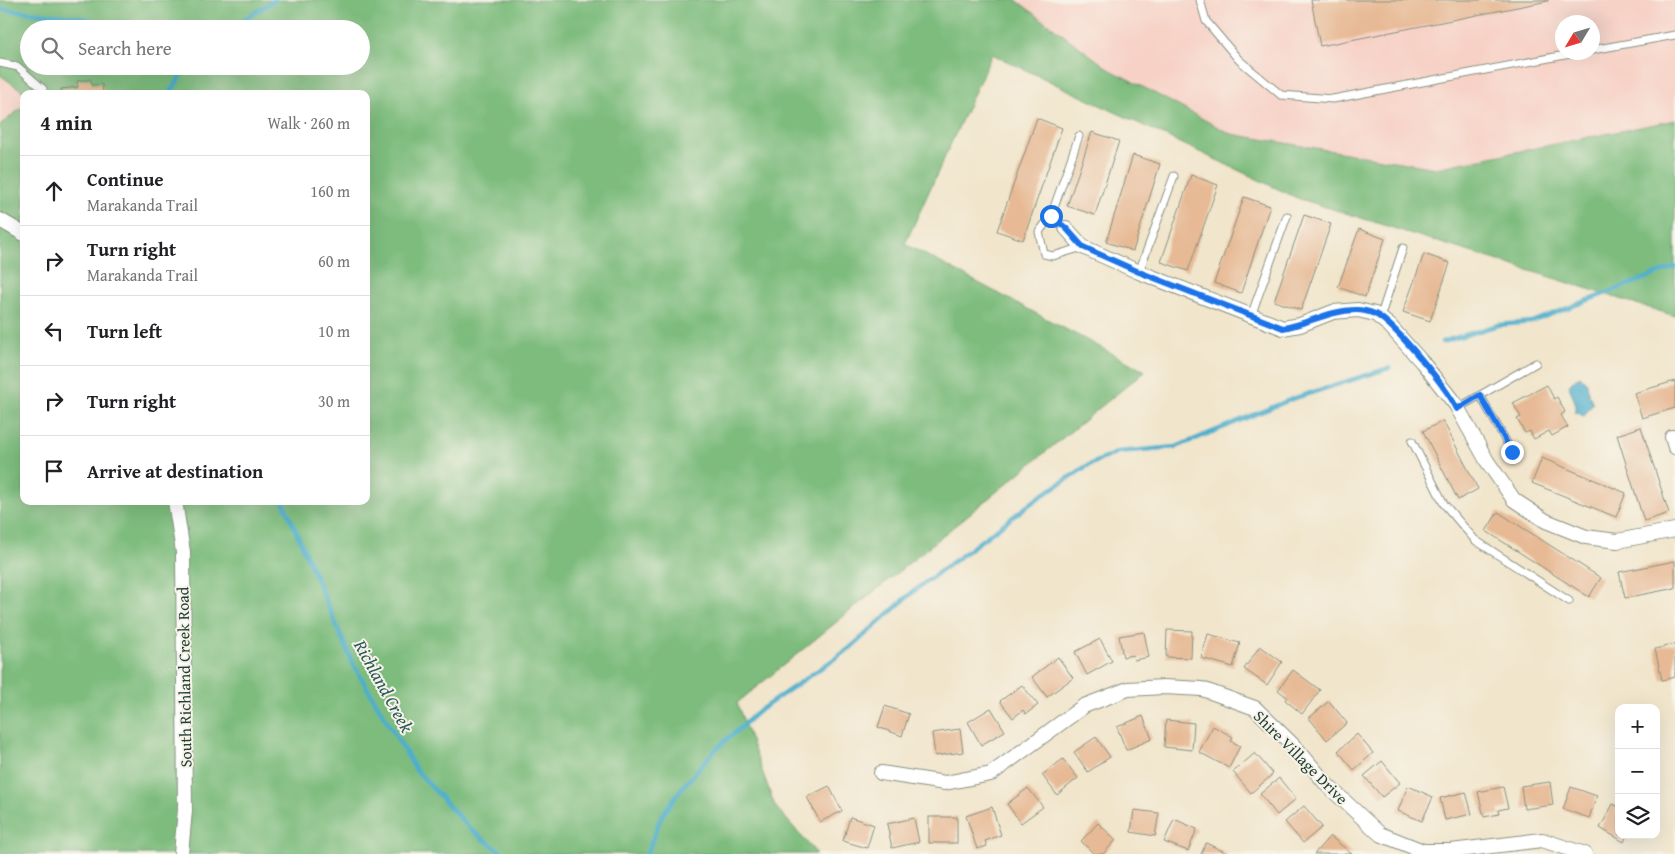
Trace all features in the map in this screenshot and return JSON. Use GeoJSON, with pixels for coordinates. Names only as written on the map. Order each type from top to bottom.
{"type":"FeatureCollection","features":[{"type":"Feature","properties":{"kind":"street"},"geometry":{"type":"LineString","coordinates":[[0,220],[20,232]]}},
{"type":"Feature","properties":{"kind":"street"},"geometry":{"type":"LineString","coordinates":[[1066,228],[1083,247],[1139,272],[1283,328],[1300,326],[1333,312],[1358,310],[1374,314],[1422,362],[1457,409],[1487,462],[1514,500],[1546,521],[1586,537],[1617,541],[1675,530]]}},
{"type":"Feature","properties":{"kind":"street","name":"South Richland Creek Road"},"geometry":{"type":"LineString","coordinates":[[176,505],[183,552],[185,810],[182,854]]}},
{"type":"Feature","properties":{"kind":"street","name":"Shire Village Drive"},"geometry":{"type":"LineString","coordinates":[[881,773],[945,783],[991,774],[1084,706],[1128,689],[1164,687],[1202,689],[1255,708],[1298,750],[1327,785],[1380,834],[1423,852],[1451,851],[1542,840],[1585,854]]}},
{"type":"Feature","properties":{"kind":"lane"},"geometry":{"type":"LineString","coordinates":[[1200,0],[1206,21],[1238,60],[1280,95],[1333,99],[1555,57]]}},
{"type":"Feature","properties":{"kind":"lane"},"geometry":{"type":"LineString","coordinates":[[1600,49],[1675,35]]}},
{"type":"Feature","properties":{"kind":"lane"},"geometry":{"type":"LineString","coordinates":[[0,63],[20,69]]}},
{"type":"Feature","properties":{"kind":"lane"},"geometry":{"type":"LineString","coordinates":[[27,75],[43,89]]}},
{"type":"Feature","properties":{"kind":"lane"},"geometry":{"type":"LineString","coordinates":[[1078,136],[1051,216],[1039,232],[1044,254],[1052,256],[1083,247]]}},
{"type":"Feature","properties":{"kind":"lane"},"geometry":{"type":"LineString","coordinates":[[1139,272],[1174,176]]}},
{"type":"Feature","properties":{"kind":"lane"},"geometry":{"type":"LineString","coordinates":[[1051,216],[1066,228]]}},
{"type":"Feature","properties":{"kind":"lane"},"geometry":{"type":"LineString","coordinates":[[1251,316],[1286,216]]}},
{"type":"Feature","properties":{"kind":"lane"},"geometry":{"type":"LineString","coordinates":[[1380,318],[1403,248]]}},
{"type":"Feature","properties":{"kind":"lane"},"geometry":{"type":"LineString","coordinates":[[1457,409],[1536,363]]}},
{"type":"Feature","properties":{"kind":"lane"},"geometry":{"type":"LineString","coordinates":[[1480,395],[1512,452]]}},
{"type":"Feature","properties":{"kind":"lane"},"geometry":{"type":"LineString","coordinates":[[1412,441],[1444,504],[1476,540],[1569,601]]}},
{"type":"Feature","properties":{"kind":"shaded area"},"geometry":{"type":"Polygon","coordinates":[[[1016,0],[1675,0],[1675,120],[1436,168],[1231,134],[1109,69],[1016,0]]]}},
{"type":"Feature","properties":{"kind":"shaded area"},"geometry":{"type":"Polygon","coordinates":[[[0,75],[21,90],[20,109],[0,125],[0,75]]]}},
{"type":"Feature","properties":{"kind":"green space"},"geometry":{"type":"Polygon","coordinates":[[[0,0],[1016,0],[1109,69],[1231,134],[1436,168],[1675,120],[1675,316],[1297,198],[992,54],[905,244],[1145,371],[737,703],[775,806],[817,854],[0,854],[0,125],[20,109],[20,505],[370,505],[370,90],[21,90],[0,75],[0,0]]]}},
{"type":"Feature","properties":{"kind":"water"},"geometry":{"type":"Polygon","coordinates":[[[1580,376],[1587,383],[1588,393],[1593,403],[1584,416],[1575,412],[1575,402],[1569,386],[1572,381],[1580,376]]]}},
{"type":"Feature","properties":{"kind":"building"},"geometry":{"type":"Polygon","coordinates":[[[1311,0],[1548,0],[1548,1],[1320,46],[1311,0]]]}},
{"type":"Feature","properties":{"kind":"building"},"geometry":{"type":"Polygon","coordinates":[[[91,79],[92,85],[102,84],[103,90],[61,90],[78,87],[77,81],[91,79]]]}},
{"type":"Feature","properties":{"kind":"building"},"geometry":{"type":"Polygon","coordinates":[[[1037,118],[1062,128],[1023,240],[997,231],[1037,118]]]}},
{"type":"Feature","properties":{"kind":"building"},"geometry":{"type":"Polygon","coordinates":[[[1092,132],[1119,141],[1095,215],[1067,206],[1092,132]]]}},
{"type":"Feature","properties":{"kind":"building"},"geometry":{"type":"Polygon","coordinates":[[[1133,155],[1160,164],[1133,251],[1106,242],[1133,155]]]}},
{"type":"Feature","properties":{"kind":"building"},"geometry":{"type":"Polygon","coordinates":[[[1191,175],[1218,185],[1188,271],[1161,262],[1191,175]]]}},
{"type":"Feature","properties":{"kind":"building"},"geometry":{"type":"Polygon","coordinates":[[[1244,197],[1270,206],[1241,293],[1214,283],[1244,197]]]}},
{"type":"Feature","properties":{"kind":"building"},"geometry":{"type":"Polygon","coordinates":[[[1304,215],[1331,224],[1301,310],[1274,301],[1304,215]]]}},
{"type":"Feature","properties":{"kind":"building"},"geometry":{"type":"Polygon","coordinates":[[[1359,229],[1385,239],[1365,297],[1338,287],[1359,229]]]}},
{"type":"Feature","properties":{"kind":"building"},"geometry":{"type":"Polygon","coordinates":[[[1424,254],[1450,263],[1430,321],[1403,312],[1424,254]]]}},
{"type":"Feature","properties":{"kind":"building"},"geometry":{"type":"Polygon","coordinates":[[[1675,381],[1675,408],[1642,418],[1634,393],[1675,381]]]}},
{"type":"Feature","properties":{"kind":"building"},"geometry":{"type":"Polygon","coordinates":[[[1547,385],[1554,399],[1557,397],[1565,412],[1561,415],[1568,427],[1552,436],[1549,431],[1534,439],[1530,431],[1525,433],[1517,419],[1521,417],[1513,403],[1547,385]]]}},
{"type":"Feature","properties":{"kind":"building"},"geometry":{"type":"Polygon","coordinates":[[[1443,421],[1478,489],[1458,500],[1423,431],[1443,421]]]}},
{"type":"Feature","properties":{"kind":"building"},"geometry":{"type":"Polygon","coordinates":[[[1641,427],[1669,513],[1644,521],[1617,435],[1641,427]]]}},
{"type":"Feature","properties":{"kind":"building"},"geometry":{"type":"Polygon","coordinates":[[[1542,458],[1626,493],[1616,517],[1532,483],[1542,458]]]}},
{"type":"Feature","properties":{"kind":"building"},"geometry":{"type":"Polygon","coordinates":[[[1498,512],[1601,578],[1589,597],[1486,531],[1498,512]]]}},
{"type":"Feature","properties":{"kind":"building"},"geometry":{"type":"Polygon","coordinates":[[[1675,561],[1675,588],[1625,598],[1619,572],[1675,561]]]}},
{"type":"Feature","properties":{"kind":"building"},"geometry":{"type":"Polygon","coordinates":[[[1167,630],[1192,631],[1191,658],[1166,657],[1167,630]]]}},
{"type":"Feature","properties":{"kind":"building"},"geometry":{"type":"Polygon","coordinates":[[[1144,632],[1149,657],[1134,660],[1133,655],[1123,657],[1119,636],[1144,632]]]}},
{"type":"Feature","properties":{"kind":"building"},"geometry":{"type":"Polygon","coordinates":[[[1208,634],[1240,643],[1233,667],[1201,658],[1208,634]]]}},
{"type":"Feature","properties":{"kind":"building"},"geometry":{"type":"Polygon","coordinates":[[[1100,639],[1112,661],[1087,675],[1075,652],[1100,639]]]}},
{"type":"Feature","properties":{"kind":"building"},"geometry":{"type":"Polygon","coordinates":[[[1675,644],[1675,677],[1662,680],[1655,649],[1675,644]]]}},
{"type":"Feature","properties":{"kind":"building"},"geometry":{"type":"Polygon","coordinates":[[[1260,646],[1282,662],[1267,685],[1244,669],[1260,646]]]}},
{"type":"Feature","properties":{"kind":"building"},"geometry":{"type":"Polygon","coordinates":[[[1058,657],[1073,678],[1047,697],[1032,677],[1058,657]]]}},
{"type":"Feature","properties":{"kind":"building"},"geometry":{"type":"Polygon","coordinates":[[[1293,670],[1320,690],[1302,714],[1285,700],[1287,697],[1278,690],[1293,670]]]}},
{"type":"Feature","properties":{"kind":"building"},"geometry":{"type":"Polygon","coordinates":[[[1022,685],[1038,705],[1026,714],[1023,710],[1013,718],[1000,701],[1022,685]]]}},
{"type":"Feature","properties":{"kind":"building"},"geometry":{"type":"Polygon","coordinates":[[[1329,701],[1347,723],[1327,740],[1309,718],[1329,701]]]}},
{"type":"Feature","properties":{"kind":"building"},"geometry":{"type":"Polygon","coordinates":[[[885,706],[909,714],[902,736],[878,727],[885,706]]]}},
{"type":"Feature","properties":{"kind":"building"},"geometry":{"type":"Polygon","coordinates":[[[991,708],[1005,731],[981,745],[968,722],[991,708]]]}},
{"type":"Feature","properties":{"kind":"building"},"geometry":{"type":"Polygon","coordinates":[[[1143,716],[1152,739],[1126,750],[1117,727],[1143,716]]]}},
{"type":"Feature","properties":{"kind":"building"},"geometry":{"type":"Polygon","coordinates":[[[1166,720],[1194,723],[1192,750],[1164,747],[1166,720]]]}},
{"type":"Feature","properties":{"kind":"building"},"geometry":{"type":"Polygon","coordinates":[[[1213,726],[1233,737],[1231,741],[1240,746],[1229,768],[1199,752],[1213,726]]]}},
{"type":"Feature","properties":{"kind":"building"},"geometry":{"type":"Polygon","coordinates":[[[960,729],[963,752],[935,756],[932,733],[960,729]]]}},
{"type":"Feature","properties":{"kind":"building"},"geometry":{"type":"Polygon","coordinates":[[[1357,734],[1373,753],[1354,770],[1338,751],[1357,734]]]}},
{"type":"Feature","properties":{"kind":"building"},"geometry":{"type":"Polygon","coordinates":[[[1096,737],[1110,757],[1088,772],[1074,752],[1096,737]]]}},
{"type":"Feature","properties":{"kind":"building"},"geometry":{"type":"Polygon","coordinates":[[[1255,753],[1273,774],[1251,793],[1233,772],[1255,753]]]}},
{"type":"Feature","properties":{"kind":"building"},"geometry":{"type":"Polygon","coordinates":[[[1063,759],[1078,778],[1057,795],[1042,775],[1063,759]]]}},
{"type":"Feature","properties":{"kind":"building"},"geometry":{"type":"Polygon","coordinates":[[[1382,761],[1400,783],[1382,797],[1364,776],[1382,761]]]}},
{"type":"Feature","properties":{"kind":"building"},"geometry":{"type":"Polygon","coordinates":[[[1279,778],[1296,799],[1277,815],[1260,794],[1279,778]]]}},
{"type":"Feature","properties":{"kind":"building"},"geometry":{"type":"Polygon","coordinates":[[[1550,782],[1553,805],[1524,809],[1521,786],[1550,782]]]}},
{"type":"Feature","properties":{"kind":"building"},"geometry":{"type":"Polygon","coordinates":[[[829,786],[842,811],[820,822],[807,797],[829,786]]]}},
{"type":"Feature","properties":{"kind":"building"},"geometry":{"type":"Polygon","coordinates":[[[1408,786],[1433,797],[1422,821],[1398,811],[1408,786]]]}},
{"type":"Feature","properties":{"kind":"building"},"geometry":{"type":"Polygon","coordinates":[[[1503,787],[1508,808],[1498,810],[1499,814],[1484,817],[1478,792],[1503,787]]]}},
{"type":"Feature","properties":{"kind":"building"},"geometry":{"type":"Polygon","coordinates":[[[1571,787],[1597,796],[1589,818],[1563,809],[1571,787]]]}},
{"type":"Feature","properties":{"kind":"building"},"geometry":{"type":"Polygon","coordinates":[[[1028,788],[1043,807],[1021,823],[1007,804],[1028,788]]]}},
{"type":"Feature","properties":{"kind":"building"},"geometry":{"type":"Polygon","coordinates":[[[1466,792],[1472,814],[1445,820],[1440,798],[1466,792]]]}},
{"type":"Feature","properties":{"kind":"building"},"geometry":{"type":"Polygon","coordinates":[[[1613,804],[1615,805],[1615,837],[1600,828],[1613,804]]]}},
{"type":"Feature","properties":{"kind":"building"},"geometry":{"type":"Polygon","coordinates":[[[1304,806],[1322,827],[1303,843],[1285,822],[1304,806]]]}},
{"type":"Feature","properties":{"kind":"building"},"geometry":{"type":"Polygon","coordinates":[[[992,807],[1001,835],[985,841],[987,846],[977,849],[966,816],[992,807]]]}},
{"type":"Feature","properties":{"kind":"building"},"geometry":{"type":"Polygon","coordinates":[[[1134,810],[1159,813],[1155,836],[1131,832],[1134,810]]]}},
{"type":"Feature","properties":{"kind":"building"},"geometry":{"type":"Polygon","coordinates":[[[850,817],[874,825],[867,848],[843,841],[850,817]]]}},
{"type":"Feature","properties":{"kind":"building"},"geometry":{"type":"Polygon","coordinates":[[[929,817],[957,817],[957,843],[929,843],[929,817]]]}},
{"type":"Feature","properties":{"kind":"building"},"geometry":{"type":"Polygon","coordinates":[[[914,818],[919,842],[892,848],[887,824],[914,818]]]}},
{"type":"Feature","properties":{"kind":"building"},"geometry":{"type":"Polygon","coordinates":[[[1174,819],[1197,829],[1188,851],[1164,842],[1174,819]]]}},
{"type":"Feature","properties":{"kind":"building"},"geometry":{"type":"Polygon","coordinates":[[[1098,823],[1116,840],[1103,854],[1094,854],[1081,841],[1098,823]]]}},
{"type":"Feature","properties":{"kind":"building"},"geometry":{"type":"Polygon","coordinates":[[[1330,836],[1352,854],[1314,854],[1330,836]]]}},
{"type":"Feature","properties":{"kind":"building"},"geometry":{"type":"Polygon","coordinates":[[[1206,843],[1229,854],[1201,854],[1206,843]]]}},
{"type":"Feature","properties":{"kind":"waterway"},"geometry":{"type":"LineString","coordinates":[[243,20],[275,0]]}},
{"type":"Feature","properties":{"kind":"waterway","name":"Richland Creek"},"geometry":{"type":"LineString","coordinates":[[0,9],[90,20]]}},
{"type":"Feature","properties":{"kind":"waterway","name":"Richland Creek"},"geometry":{"type":"LineString","coordinates":[[172,90],[181,75]]}},
{"type":"Feature","properties":{"kind":"waterway"},"geometry":{"type":"LineString","coordinates":[[1442,342],[1498,325],[1531,322],[1675,267]]}},
{"type":"Feature","properties":{"kind":"waterway"},"geometry":{"type":"LineString","coordinates":[[647,854],[661,817],[680,790],[716,749],[760,710],[850,648],[914,591],[1038,498],[1087,466],[1118,452],[1176,447],[1292,399],[1389,368]]}},
{"type":"Feature","properties":{"kind":"waterway","name":"Richland Creek"},"geometry":{"type":"LineString","coordinates":[[285,505],[353,664],[416,770],[471,830],[504,854]]}},
{"type":"Feature","properties":{"kind":"route"},"geometry":{"type":"LineString","coordinates":[[1051,216],[1066,228],[1083,247],[1139,272],[1283,328],[1300,326],[1333,312],[1358,310],[1374,314],[1390,326],[1422,362],[1456,405],[1457,409],[1480,395],[1512,452]]}}]}
